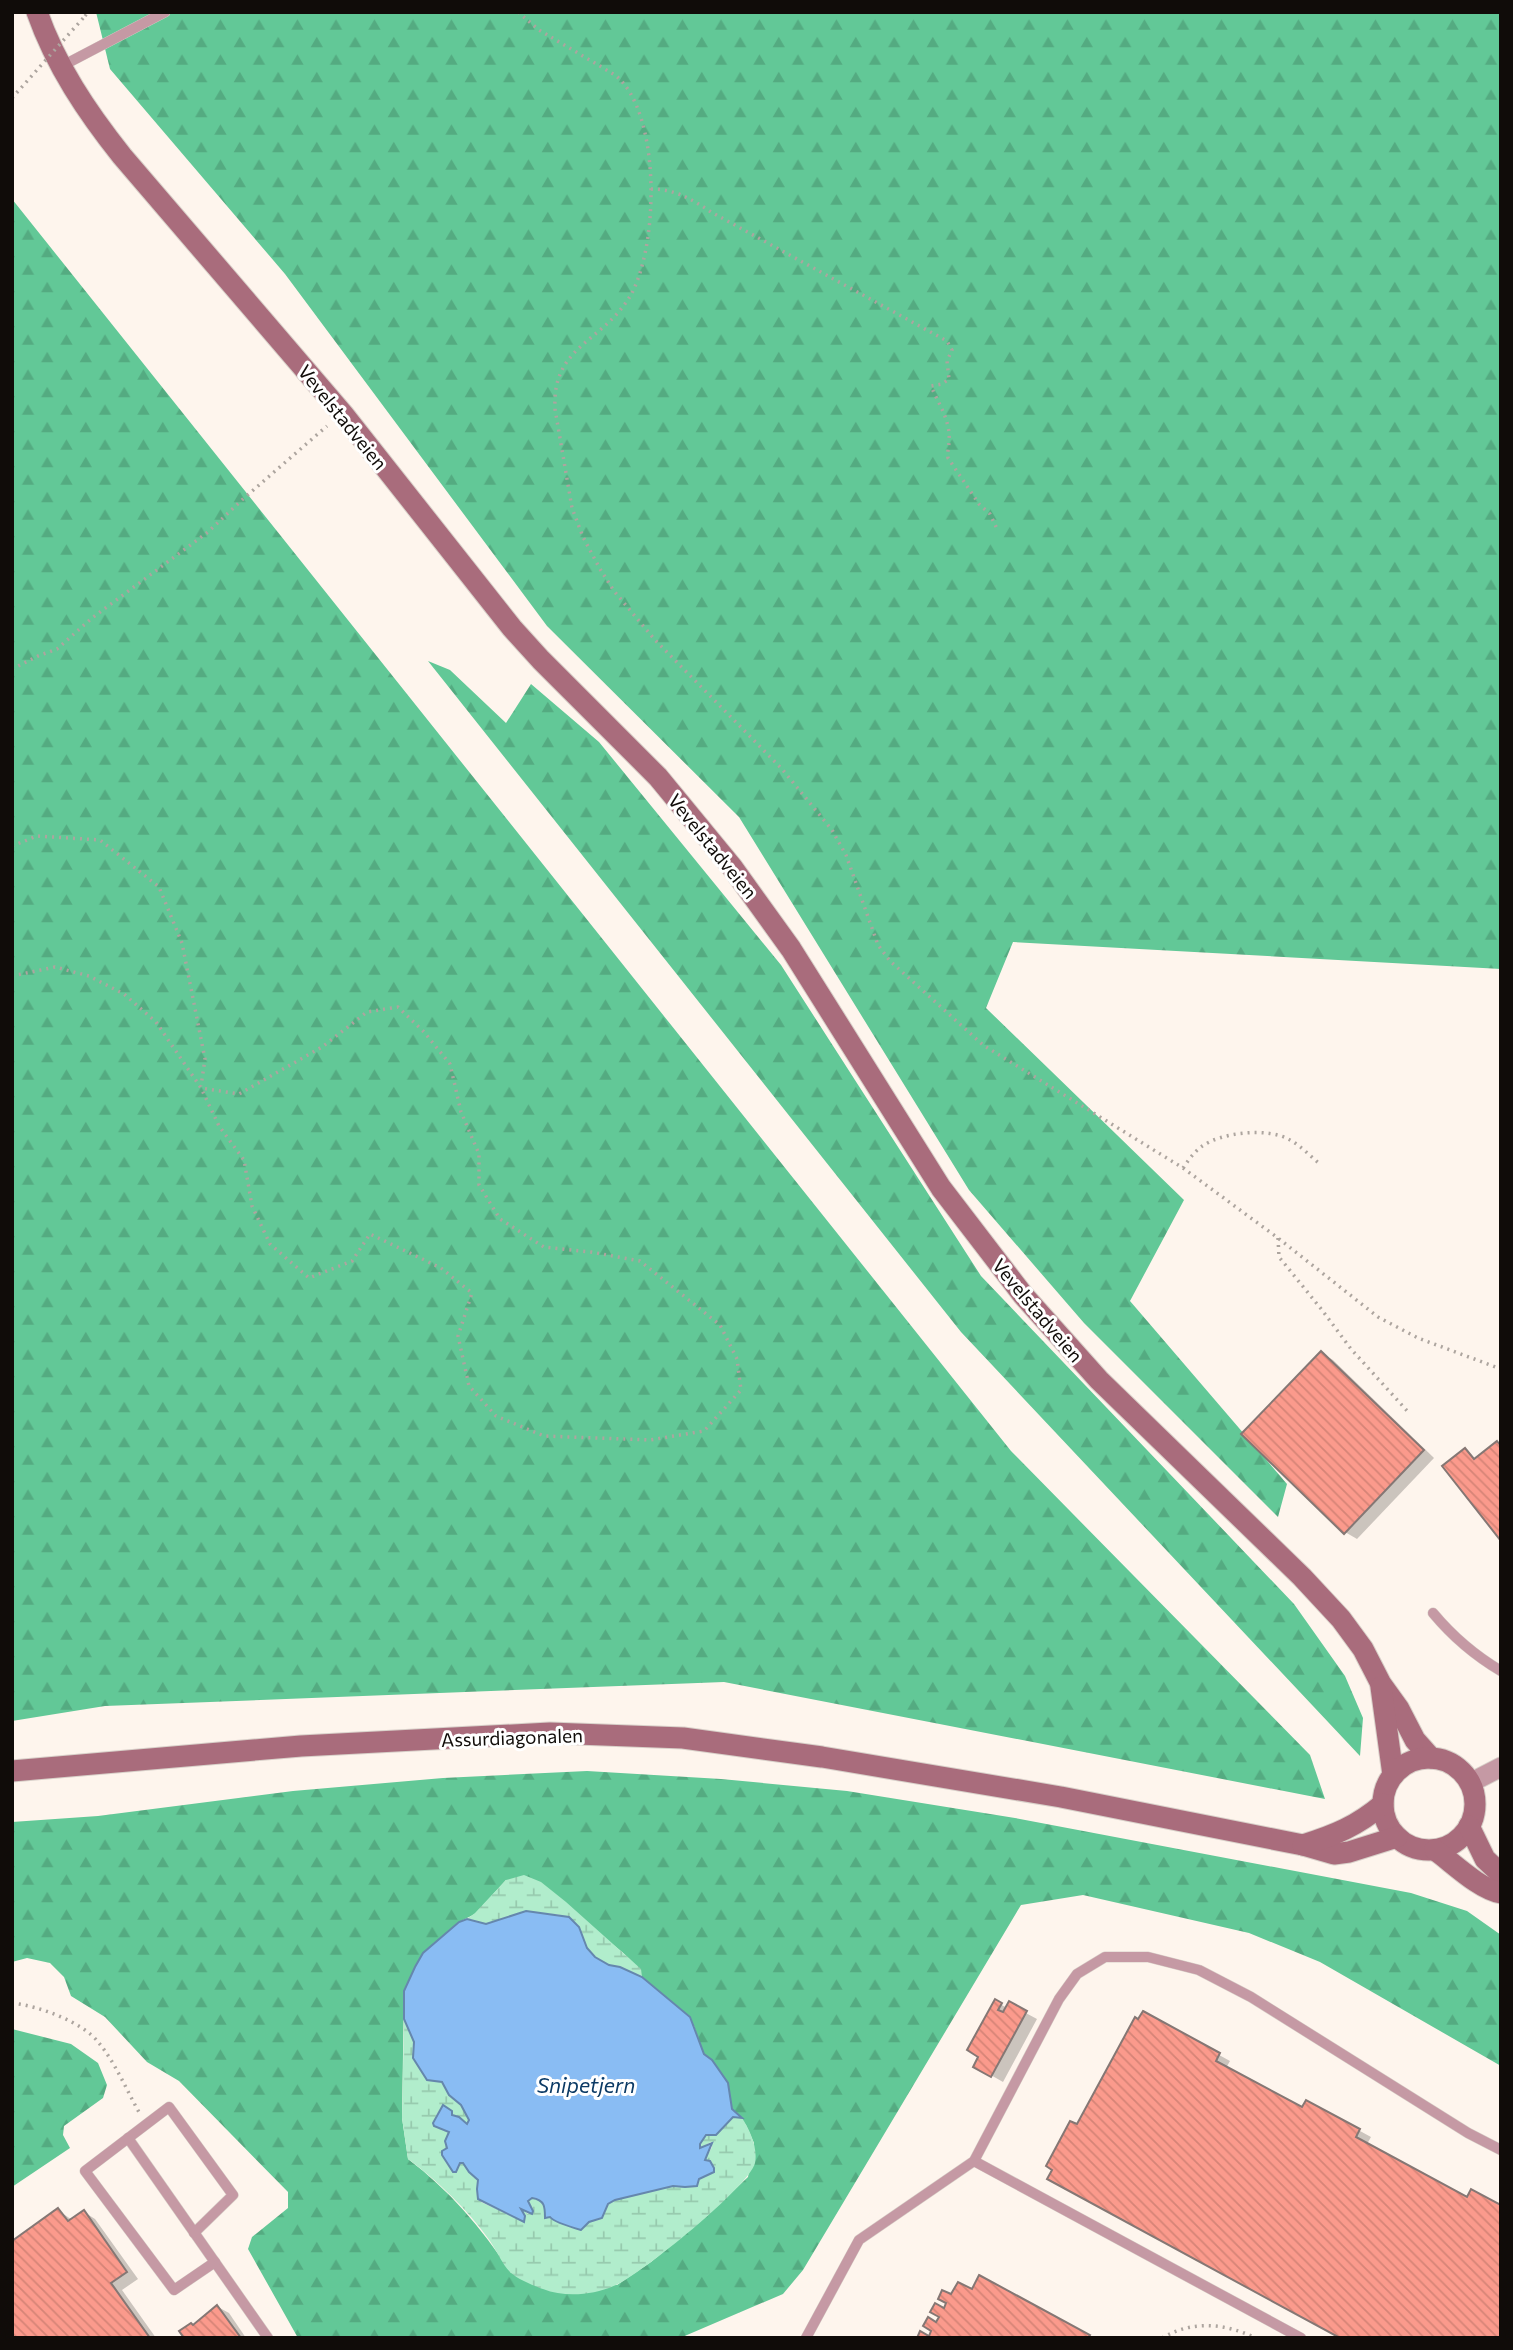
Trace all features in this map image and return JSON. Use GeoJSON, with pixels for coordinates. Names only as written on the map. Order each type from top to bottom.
{"type":"FeatureCollection","features":[{"type":"Feature","properties":{"kind":"main road","name":"Vevelstadveien"},"geometry":{"type":"LineString","coordinates":[[37,12],[61,66],[88,112],[122,156],[343,414],[512,628],[658,778],[732,867],[791,949],[934,1177],[1023,1295],[1099,1380],[1326,1603],[1358,1642],[1422,1750],[1431,1758],[1449,1762],[1458,1768],[1470,1783]]}},
{"type":"Feature","properties":{"kind":"main road","name":"Vevelstadveien"},"geometry":{"type":"LineString","coordinates":[[1381,1684],[1393,1776],[1386,1789],[1383,1804]]}},
{"type":"Feature","properties":{"kind":"main road","name":"Assurdiagonalen"},"geometry":{"type":"LineString","coordinates":[[12,1771],[301,1746],[551,1733],[682,1738],[821,1757],[1010,1788],[1303,1846]]}},
{"type":"Feature","properties":{"kind":"main road"},"geometry":{"type":"LineString","coordinates":[[1393,1776],[1410,1762],[1431,1758]]}},
{"type":"Feature","properties":{"kind":"main road"},"geometry":{"type":"LineString","coordinates":[[1435,1850],[1455,1842],[1469,1826],[1475,1804],[1470,1783]]}},
{"type":"Feature","properties":{"kind":"main road"},"geometry":{"type":"LineString","coordinates":[[1303,1846],[1350,1828],[1383,1804],[1386,1822],[1396,1837],[1415,1847],[1435,1850],[1493,1892],[1501,1893]]}},
{"type":"Feature","properties":{"kind":"main road"},"geometry":{"type":"LineString","coordinates":[[1469,1826],[1485,1859],[1501,1874]]}},
{"type":"Feature","properties":{"kind":"main road"},"geometry":{"type":"LineString","coordinates":[[1303,1846],[1334,1854],[1396,1837]]}},
{"type":"Feature","properties":{"kind":"street"},"geometry":{"type":"LineString","coordinates":[[1470,1783],[1501,1767]]}},
{"type":"Feature","properties":{"kind":"lane"},"geometry":{"type":"LineString","coordinates":[[61,66],[165,12]]}},
{"type":"Feature","properties":{"kind":"lane"},"geometry":{"type":"LineString","coordinates":[[1433,1614],[1453,1637],[1478,1658],[1501,1671]]}},
{"type":"Feature","properties":{"kind":"lane"},"geometry":{"type":"LineString","coordinates":[[806,2338],[859,2240],[974,2161],[1059,1999],[1077,1974],[1105,1957],[1147,1957],[1199,1970],[1251,1997],[1468,2133],[1501,2150]]}},
{"type":"Feature","properties":{"kind":"lane"},"geometry":{"type":"LineString","coordinates":[[194,2233],[233,2195],[169,2108],[85,2171],[174,2290],[215,2262]]}},
{"type":"Feature","properties":{"kind":"lane"},"geometry":{"type":"LineString","coordinates":[[128,2138],[268,2338]]}},
{"type":"Feature","properties":{"kind":"lane"},"geometry":{"type":"LineString","coordinates":[[974,2161],[1301,2338]]}},
{"type":"Feature","properties":{"kind":"path"},"geometry":{"type":"LineString","coordinates":[[518,12],[545,34],[615,75],[629,88],[637,103],[650,168],[649,239],[634,289],[610,320],[568,359],[555,386],[555,409],[567,489],[576,523],[614,591],[655,639],[782,769],[832,830],[846,855],[878,945],[890,961],[920,985],[983,1045],[1183,1168],[1378,1317],[1418,1338],[1501,1369]]}},
{"type":"Feature","properties":{"kind":"path"},"geometry":{"type":"LineString","coordinates":[[12,98],[87,14]]}},
{"type":"Feature","properties":{"kind":"path"},"geometry":{"type":"LineString","coordinates":[[651,189],[663,189],[689,197],[711,212],[947,341],[952,350],[947,361],[949,379],[942,384],[931,386],[943,408],[950,440],[948,458],[979,504],[990,514],[998,531]]}},
{"type":"Feature","properties":{"kind":"path"},"geometry":{"type":"LineString","coordinates":[[12,669],[57,649],[92,618],[208,532],[290,457],[343,414]]}},
{"type":"Feature","properties":{"kind":"path"},"geometry":{"type":"LineString","coordinates":[[12,846],[37,836],[100,840],[159,887],[183,943],[205,1059],[201,1088]]}},
{"type":"Feature","properties":{"kind":"path"},"geometry":{"type":"LineString","coordinates":[[12,976],[55,967],[89,976],[124,994],[156,1022],[201,1088],[219,1126],[244,1160],[252,1206],[270,1244],[309,1278],[352,1261],[370,1234],[441,1268],[472,1293],[458,1336],[469,1386],[496,1416],[544,1436],[650,1440],[704,1431],[741,1390],[737,1359],[720,1325],[640,1261],[544,1247],[500,1219],[479,1185],[479,1154],[461,1112],[450,1064],[424,1032],[398,1007],[367,1012],[322,1047],[239,1094],[201,1088]]}},
{"type":"Feature","properties":{"kind":"path"},"geometry":{"type":"LineString","coordinates":[[1183,1168],[1193,1154],[1213,1140],[1252,1132],[1279,1135],[1292,1140],[1320,1164]]}},
{"type":"Feature","properties":{"kind":"path"},"geometry":{"type":"LineString","coordinates":[[1278,1238],[1279,1257],[1351,1349],[1410,1414]]}},
{"type":"Feature","properties":{"kind":"path"},"geometry":{"type":"LineString","coordinates":[[12,2003],[61,2017],[98,2042],[146,2125]]}},
{"type":"Feature","properties":{"kind":"path"},"geometry":{"type":"LineString","coordinates":[[1162,2338],[1189,2327],[1218,2325],[1231,2327],[1256,2338]]}},
{"type":"Feature","properties":{"kind":"green space"},"geometry":{"type":"Polygon","coordinates":[[[96,12],[1501,12],[1501,969],[1013,942],[986,1008],[1184,1200],[1130,1301],[1287,1484],[1278,1517],[1084,1323],[969,1190],[739,817],[547,626],[285,274],[110,69],[96,12]]]}},
{"type":"Feature","properties":{"kind":"green space"},"geometry":{"type":"Polygon","coordinates":[[[12,199],[1011,1451],[1310,1755],[1325,1799],[724,1682],[105,1706],[12,1721],[12,199]]]}},
{"type":"Feature","properties":{"kind":"green space"},"geometry":{"type":"Polygon","coordinates":[[[428,661],[450,670],[506,723],[531,684],[599,742],[781,965],[981,1276],[1294,1604],[1345,1676],[1363,1718],[1360,1756],[961,1332],[428,661]]]}},
{"type":"Feature","properties":{"kind":"green space"},"geometry":{"type":"Polygon","coordinates":[[[587,1771],[721,1779],[847,1791],[1015,1818],[1411,1893],[1467,1911],[1501,1935],[1501,2066],[1320,1962],[1249,1933],[1083,1895],[1021,1905],[803,2270],[783,2294],[680,2338],[298,2338],[248,2249],[252,2237],[288,2208],[288,2192],[179,2081],[147,2062],[105,2017],[71,1996],[64,1977],[50,1963],[27,1958],[12,1962],[12,1822],[98,1816],[293,1791],[443,1778],[587,1771]],[[506,1880],[475,1914],[459,1922],[423,1953],[404,1991],[402,2118],[408,2159],[464,2211],[511,2273],[617,2285],[651,2262],[708,2215],[748,2177],[754,2143],[746,2125],[732,2109],[728,2083],[704,2054],[694,2026],[642,1977],[636,1965],[604,1938],[506,1880]]]}},
{"type":"Feature","properties":{"kind":"green space"},"geometry":{"type":"Polygon","coordinates":[[[524,1875],[541,1882],[566,1902],[641,1969],[642,1977],[595,1957],[587,1948],[579,1927],[560,1915],[526,1911],[486,1924],[467,1919],[506,1880],[524,1875]]]}},
{"type":"Feature","properties":{"kind":"green space"},"geometry":{"type":"Polygon","coordinates":[[[404,2019],[414,2042],[413,2058],[427,2080],[442,2082],[449,2096],[461,2105],[470,2120],[467,2125],[461,2118],[441,2110],[434,2126],[449,2132],[447,2148],[459,2167],[460,2162],[463,2163],[479,2180],[477,2189],[481,2202],[521,2220],[522,2208],[528,2214],[532,2208],[528,2201],[532,2198],[543,2204],[544,2216],[575,2227],[604,2215],[608,2204],[615,2200],[673,2186],[693,2187],[699,2179],[714,2169],[710,2161],[705,2160],[712,2147],[711,2142],[700,2148],[705,2135],[716,2135],[733,2117],[742,2118],[748,2128],[754,2145],[755,2163],[749,2174],[715,2209],[629,2278],[589,2293],[552,2292],[535,2286],[510,2272],[490,2241],[462,2207],[408,2159],[402,2118],[404,2019]]]}},
{"type":"Feature","properties":{"kind":"green space"},"geometry":{"type":"Polygon","coordinates":[[[12,2029],[71,2044],[98,2063],[107,2085],[103,2098],[64,2126],[63,2135],[70,2148],[12,2187],[12,2029]]]}},
{"type":"Feature","properties":{"kind":"water","name":"Snipetjern"},"geometry":{"type":"Polygon","coordinates":[[[526,1911],[569,1917],[579,1927],[587,1948],[595,1957],[642,1977],[690,2017],[704,2054],[712,2060],[728,2083],[732,2109],[742,2118],[733,2117],[716,2135],[706,2135],[700,2144],[700,2148],[712,2143],[705,2160],[710,2161],[714,2172],[699,2179],[697,2186],[673,2186],[615,2200],[608,2204],[602,2218],[589,2222],[581,2230],[550,2217],[545,2218],[540,2200],[532,2198],[528,2201],[532,2214],[521,2209],[525,2216],[524,2222],[478,2199],[478,2180],[463,2163],[453,2172],[442,2155],[442,2151],[447,2148],[445,2141],[449,2132],[434,2126],[433,2123],[443,2105],[452,2111],[452,2115],[467,2124],[469,2120],[461,2105],[449,2095],[442,2082],[427,2080],[413,2058],[414,2042],[404,2019],[404,1991],[423,1953],[459,1922],[467,1919],[486,1924],[526,1911]]]}},
{"type":"Feature","properties":{"kind":"building"},"geometry":{"type":"Polygon","coordinates":[[[1321,1351],[1424,1450],[1344,1534],[1241,1434],[1321,1351]]]}},
{"type":"Feature","properties":{"kind":"building"},"geometry":{"type":"Polygon","coordinates":[[[1497,1441],[1501,1446],[1501,1541],[1442,1466],[1465,1448],[1474,1459],[1497,1441]]]}},
{"type":"Feature","properties":{"kind":"building"},"geometry":{"type":"Polygon","coordinates":[[[995,1999],[1002,2003],[998,2010],[1003,2012],[1009,2001],[1027,2011],[991,2077],[973,2067],[978,2057],[967,2050],[995,1999]]]}},
{"type":"Feature","properties":{"kind":"building"},"geometry":{"type":"Polygon","coordinates":[[[1143,2011],[1220,2053],[1216,2061],[1302,2107],[1306,2100],[1360,2129],[1356,2137],[1467,2197],[1471,2189],[1501,2205],[1501,2338],[1340,2338],[1047,2179],[1052,2170],[1046,2166],[1070,2121],[1077,2124],[1135,2017],[1138,2019],[1143,2011]]]}},
{"type":"Feature","properties":{"kind":"building"},"geometry":{"type":"Polygon","coordinates":[[[58,2208],[68,2221],[84,2210],[127,2272],[111,2283],[150,2338],[12,2338],[12,2241],[58,2208]]]}},
{"type":"Feature","properties":{"kind":"building"},"geometry":{"type":"Polygon","coordinates":[[[979,2275],[1090,2335],[1088,2338],[917,2338],[920,2331],[929,2336],[931,2331],[923,2326],[928,2317],[936,2322],[939,2317],[930,2312],[935,2303],[944,2308],[946,2303],[938,2299],[942,2290],[951,2294],[958,2282],[972,2289],[979,2275]]]}},
{"type":"Feature","properties":{"kind":"building"},"geometry":{"type":"Polygon","coordinates":[[[217,2305],[241,2338],[184,2338],[179,2331],[191,2323],[193,2325],[217,2305]]]}}]}
